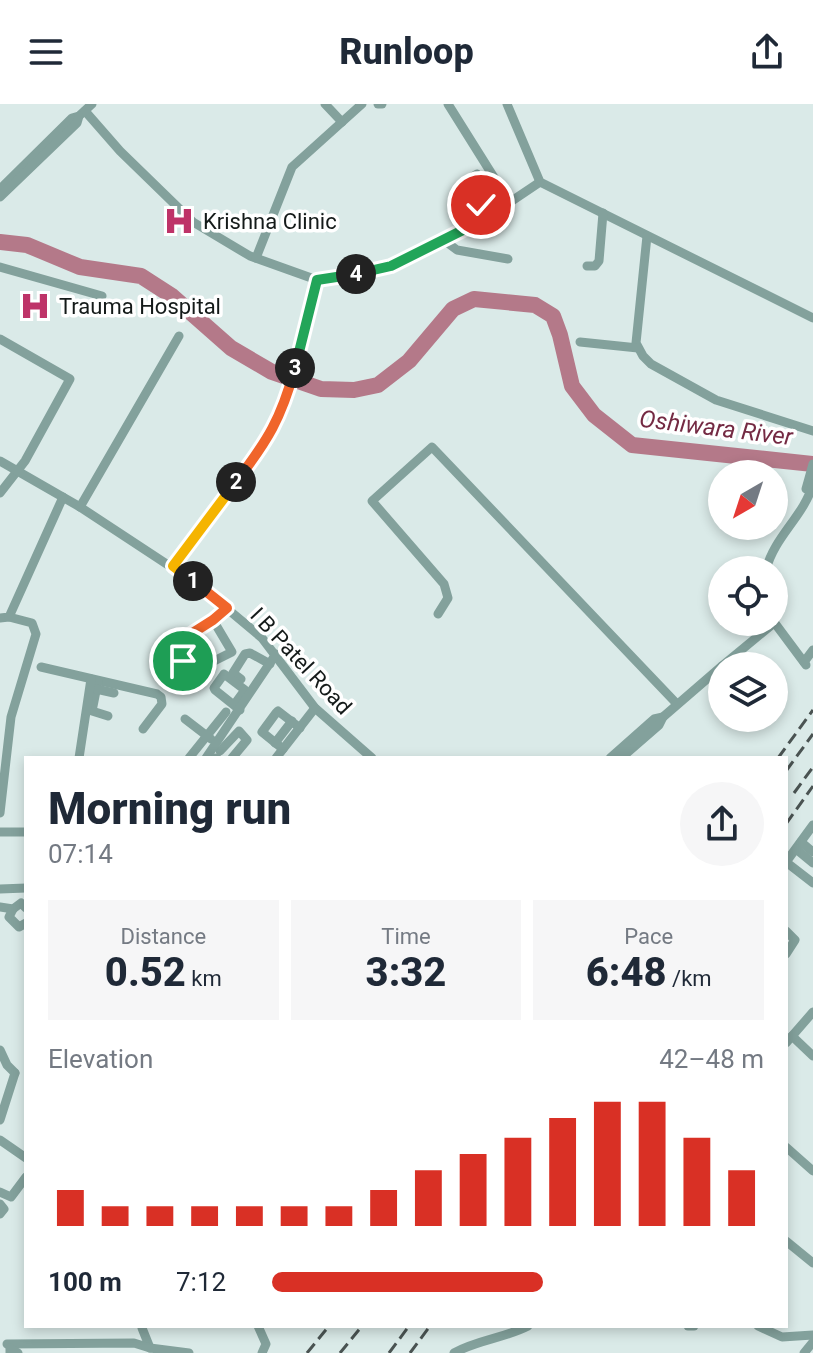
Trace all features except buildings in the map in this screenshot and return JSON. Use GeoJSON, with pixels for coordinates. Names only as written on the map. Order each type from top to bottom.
{"type":"FeatureCollection","features":[{"type":"Feature","properties":{"kind":"street"},"geometry":{"type":"LineString","coordinates":[[325,104],[342,122]]}},
{"type":"Feature","properties":{"kind":"street"},"geometry":{"type":"LineString","coordinates":[[256,258],[292,167],[362,104]]}},
{"type":"Feature","properties":{"kind":"street"},"geometry":{"type":"LineString","coordinates":[[448,104],[510,203]]}},
{"type":"Feature","properties":{"kind":"street"},"geometry":{"type":"LineString","coordinates":[[507,104],[540,182],[813,318]]}},
{"type":"Feature","properties":{"kind":"street"},"geometry":{"type":"LineString","coordinates":[[85,110],[120,151],[193,222],[256,258],[317,280],[383,269],[445,241],[540,182]]}},
{"type":"Feature","properties":{"kind":"street"},"geometry":{"type":"LineString","coordinates":[[0,189],[72,118],[85,110]]}},
{"type":"Feature","properties":{"kind":"street"},"geometry":{"type":"LineString","coordinates":[[0,197],[77,123],[85,110]]}},
{"type":"Feature","properties":{"kind":"street"},"geometry":{"type":"LineString","coordinates":[[481,205],[488,217]]}},
{"type":"Feature","properties":{"kind":"street"},"geometry":{"type":"LineString","coordinates":[[587,266],[595,266],[599,261],[603,213]]}},
{"type":"Feature","properties":{"kind":"street"},"geometry":{"type":"LineString","coordinates":[[647,236],[637,319],[638,348],[651,364],[716,400],[813,431]]}},
{"type":"Feature","properties":{"kind":"street"},"geometry":{"type":"LineString","coordinates":[[445,241],[457,250],[508,259]]}},
{"type":"Feature","properties":{"kind":"street"},"geometry":{"type":"LineString","coordinates":[[0,267],[102,296]]}},
{"type":"Feature","properties":{"kind":"street"},"geometry":{"type":"LineString","coordinates":[[173,566],[264,445],[285,405],[317,280]]}},
{"type":"Feature","properties":{"kind":"street"},"geometry":{"type":"LineString","coordinates":[[80,507],[179,336]]}},
{"type":"Feature","properties":{"kind":"street"},"geometry":{"type":"LineString","coordinates":[[0,339],[70,379],[18,471],[0,493]]}},
{"type":"Feature","properties":{"kind":"street"},"geometry":{"type":"LineString","coordinates":[[580,342],[638,348]]}},
{"type":"Feature","properties":{"kind":"street"},"geometry":{"type":"LineString","coordinates":[[438,614],[448,598],[444,584],[372,501],[432,447],[677,704]]}},
{"type":"Feature","properties":{"kind":"street","name":"I B Patel Road"},"geometry":{"type":"LineString","coordinates":[[0,461],[173,566],[227,608],[262,638],[315,708],[370,756]]}},
{"type":"Feature","properties":{"kind":"street"},"geometry":{"type":"LineString","coordinates":[[807,497],[813,464]]}},
{"type":"Feature","properties":{"kind":"street"},"geometry":{"type":"LineString","coordinates":[[770,556],[813,484]]}},
{"type":"Feature","properties":{"kind":"street"},"geometry":{"type":"LineString","coordinates":[[0,813],[11,717],[36,629],[32,623],[5,618],[63,497]]}},
{"type":"Feature","properties":{"kind":"street"},"geometry":{"type":"LineString","coordinates":[[213,620],[232,652],[214,661],[207,650],[202,649],[181,661],[172,646],[227,608]]}},
{"type":"Feature","properties":{"kind":"street"},"geometry":{"type":"LineString","coordinates":[[739,652],[757,636]]}},
{"type":"Feature","properties":{"kind":"street"},"geometry":{"type":"LineString","coordinates":[[784,636],[805,664],[813,650]]}},
{"type":"Feature","properties":{"kind":"street"},"geometry":{"type":"LineString","coordinates":[[249,691],[233,672],[247,653],[267,663]]}},
{"type":"Feature","properties":{"kind":"street"},"geometry":{"type":"LineString","coordinates":[[191,756],[249,691],[276,654]]}},
{"type":"Feature","properties":{"kind":"street"},"geometry":{"type":"LineString","coordinates":[[41,667],[95,683],[157,694],[162,704],[143,729]]}},
{"type":"Feature","properties":{"kind":"street"},"geometry":{"type":"LineString","coordinates":[[233,709],[214,686],[224,674],[249,691]]}},
{"type":"Feature","properties":{"kind":"street"},"geometry":{"type":"LineString","coordinates":[[623,756],[708,678]]}},
{"type":"Feature","properties":{"kind":"street"},"geometry":{"type":"LineString","coordinates":[[95,683],[114,693]]}},
{"type":"Feature","properties":{"kind":"street"},"geometry":{"type":"LineString","coordinates":[[95,683],[92,711],[108,716]]}},
{"type":"Feature","properties":{"kind":"street"},"geometry":{"type":"LineString","coordinates":[[79,756],[95,683]]}},
{"type":"Feature","properties":{"kind":"street"},"geometry":{"type":"LineString","coordinates":[[276,756],[279,746],[296,724],[315,708]]}},
{"type":"Feature","properties":{"kind":"street"},"geometry":{"type":"LineString","coordinates":[[213,754],[233,709]]}},
{"type":"Feature","properties":{"kind":"street"},"geometry":{"type":"LineString","coordinates":[[279,746],[262,731],[278,711],[296,724]]}},
{"type":"Feature","properties":{"kind":"street"},"geometry":{"type":"LineString","coordinates":[[612,756],[654,719],[663,717]]}},
{"type":"Feature","properties":{"kind":"street"},"geometry":{"type":"LineString","coordinates":[[185,719],[207,736],[213,754]]}},
{"type":"Feature","properties":{"kind":"street"},"geometry":{"type":"LineString","coordinates":[[213,754],[239,731],[247,740],[232,756]]}},
{"type":"Feature","properties":{"kind":"street"},"geometry":{"type":"LineString","coordinates":[[798,871],[813,825]]}},
{"type":"Feature","properties":{"kind":"street"},"geometry":{"type":"LineString","coordinates":[[0,832],[24,832]]}},
{"type":"Feature","properties":{"kind":"street"},"geometry":{"type":"LineString","coordinates":[[788,861],[807,850]]}},
{"type":"Feature","properties":{"kind":"street"},"geometry":{"type":"LineString","coordinates":[[788,864],[813,883]]}},
{"type":"Feature","properties":{"kind":"street"},"geometry":{"type":"LineString","coordinates":[[0,889],[24,888]]}},
{"type":"Feature","properties":{"kind":"street"},"geometry":{"type":"LineString","coordinates":[[24,906],[21,903],[9,917],[19,927],[24,924]]}},
{"type":"Feature","properties":{"kind":"street"},"geometry":{"type":"LineString","coordinates":[[0,907],[13,909]]}},
{"type":"Feature","properties":{"kind":"street"},"geometry":{"type":"LineString","coordinates":[[788,933],[795,940],[788,951]]}},
{"type":"Feature","properties":{"kind":"street"},"geometry":{"type":"LineString","coordinates":[[813,1012],[789,1040],[813,1056]]}},
{"type":"Feature","properties":{"kind":"street"},"geometry":{"type":"LineString","coordinates":[[0,1050],[12,1070],[0,1120]]}},
{"type":"Feature","properties":{"kind":"street"},"geometry":{"type":"LineString","coordinates":[[0,1140],[24,1157]]}},
{"type":"Feature","properties":{"kind":"street"},"geometry":{"type":"LineString","coordinates":[[788,1149],[813,1171]]}},
{"type":"Feature","properties":{"kind":"street"},"geometry":{"type":"LineString","coordinates":[[0,1192],[11,1197],[24,1180]]}},
{"type":"Feature","properties":{"kind":"street"},"geometry":{"type":"LineString","coordinates":[[0,1204],[4,1207],[0,1214]]}},
{"type":"Feature","properties":{"kind":"street"},"geometry":{"type":"LineString","coordinates":[[788,1243],[813,1263]]}},
{"type":"Feature","properties":{"kind":"street"},"geometry":{"type":"LineString","coordinates":[[134,1343],[142,1328]]}},
{"type":"Feature","properties":{"kind":"street"},"geometry":{"type":"LineString","coordinates":[[142,1328],[150,1348]]}},
{"type":"Feature","properties":{"kind":"street"},"geometry":{"type":"LineString","coordinates":[[259,1328],[266,1344],[262,1353]]}},
{"type":"Feature","properties":{"kind":"street"},"geometry":{"type":"LineString","coordinates":[[454,1353],[524,1328]]}},
{"type":"Feature","properties":{"kind":"street"},"geometry":{"type":"LineString","coordinates":[[762,1328],[782,1337],[813,1335]]}},
{"type":"Feature","properties":{"kind":"street"},"geometry":{"type":"LineString","coordinates":[[804,1353],[813,1342]]}},
{"type":"Feature","properties":{"kind":"street"},"geometry":{"type":"LineString","coordinates":[[9,1347],[134,1343],[189,1353]]}},
{"type":"Feature","properties":{"kind":"waterway","name":"Oshiwara River"},"geometry":{"type":"LineString","coordinates":[[0,242],[27,245],[80,267],[141,276],[172,296],[231,348],[272,372],[321,389],[354,390],[378,385],[409,361],[453,309],[474,299],[535,305],[553,316],[572,386],[594,415],[632,445],[813,464]]}},
{"type":"Feature","properties":{"kind":"railway"},"geometry":{"type":"LineString","coordinates":[[779,756],[813,710]]}},
{"type":"Feature","properties":{"kind":"railway"},"geometry":{"type":"LineString","coordinates":[[788,768],[813,734]]}},
{"type":"Feature","properties":{"kind":"railway"},"geometry":{"type":"LineString","coordinates":[[794,793],[813,767]]}},
{"type":"Feature","properties":{"kind":"railway"},"geometry":{"type":"LineString","coordinates":[[788,821],[813,786]]}},
{"type":"Feature","properties":{"kind":"railway"},"geometry":{"type":"LineString","coordinates":[[307,1353],[327,1328]]}},
{"type":"Feature","properties":{"kind":"railway"},"geometry":{"type":"LineString","coordinates":[[340,1353],[360,1328]]}},
{"type":"Feature","properties":{"kind":"railway"},"geometry":{"type":"LineString","coordinates":[[389,1353],[408,1328]]}},
{"type":"Feature","properties":{"kind":"railway"},"geometry":{"type":"LineString","coordinates":[[410,1353],[429,1328]]}},
{"type":"Feature","properties":{"kind":"place","name":"Krishna Clinic"},"geometry":{"type":"Point","coordinates":[179,221]}},
{"type":"Feature","properties":{"kind":"place","name":"Trauma Hospital"},"geometry":{"type":"Point","coordinates":[35,306]}},
{"type":"Feature","properties":{"kind":"route"},"geometry":{"type":"LineString","coordinates":[[183,661],[172,646],[227,608],[173,566],[272,431],[285,405],[317,280],[383,269],[417,255],[488,217],[481,205]]}}]}
